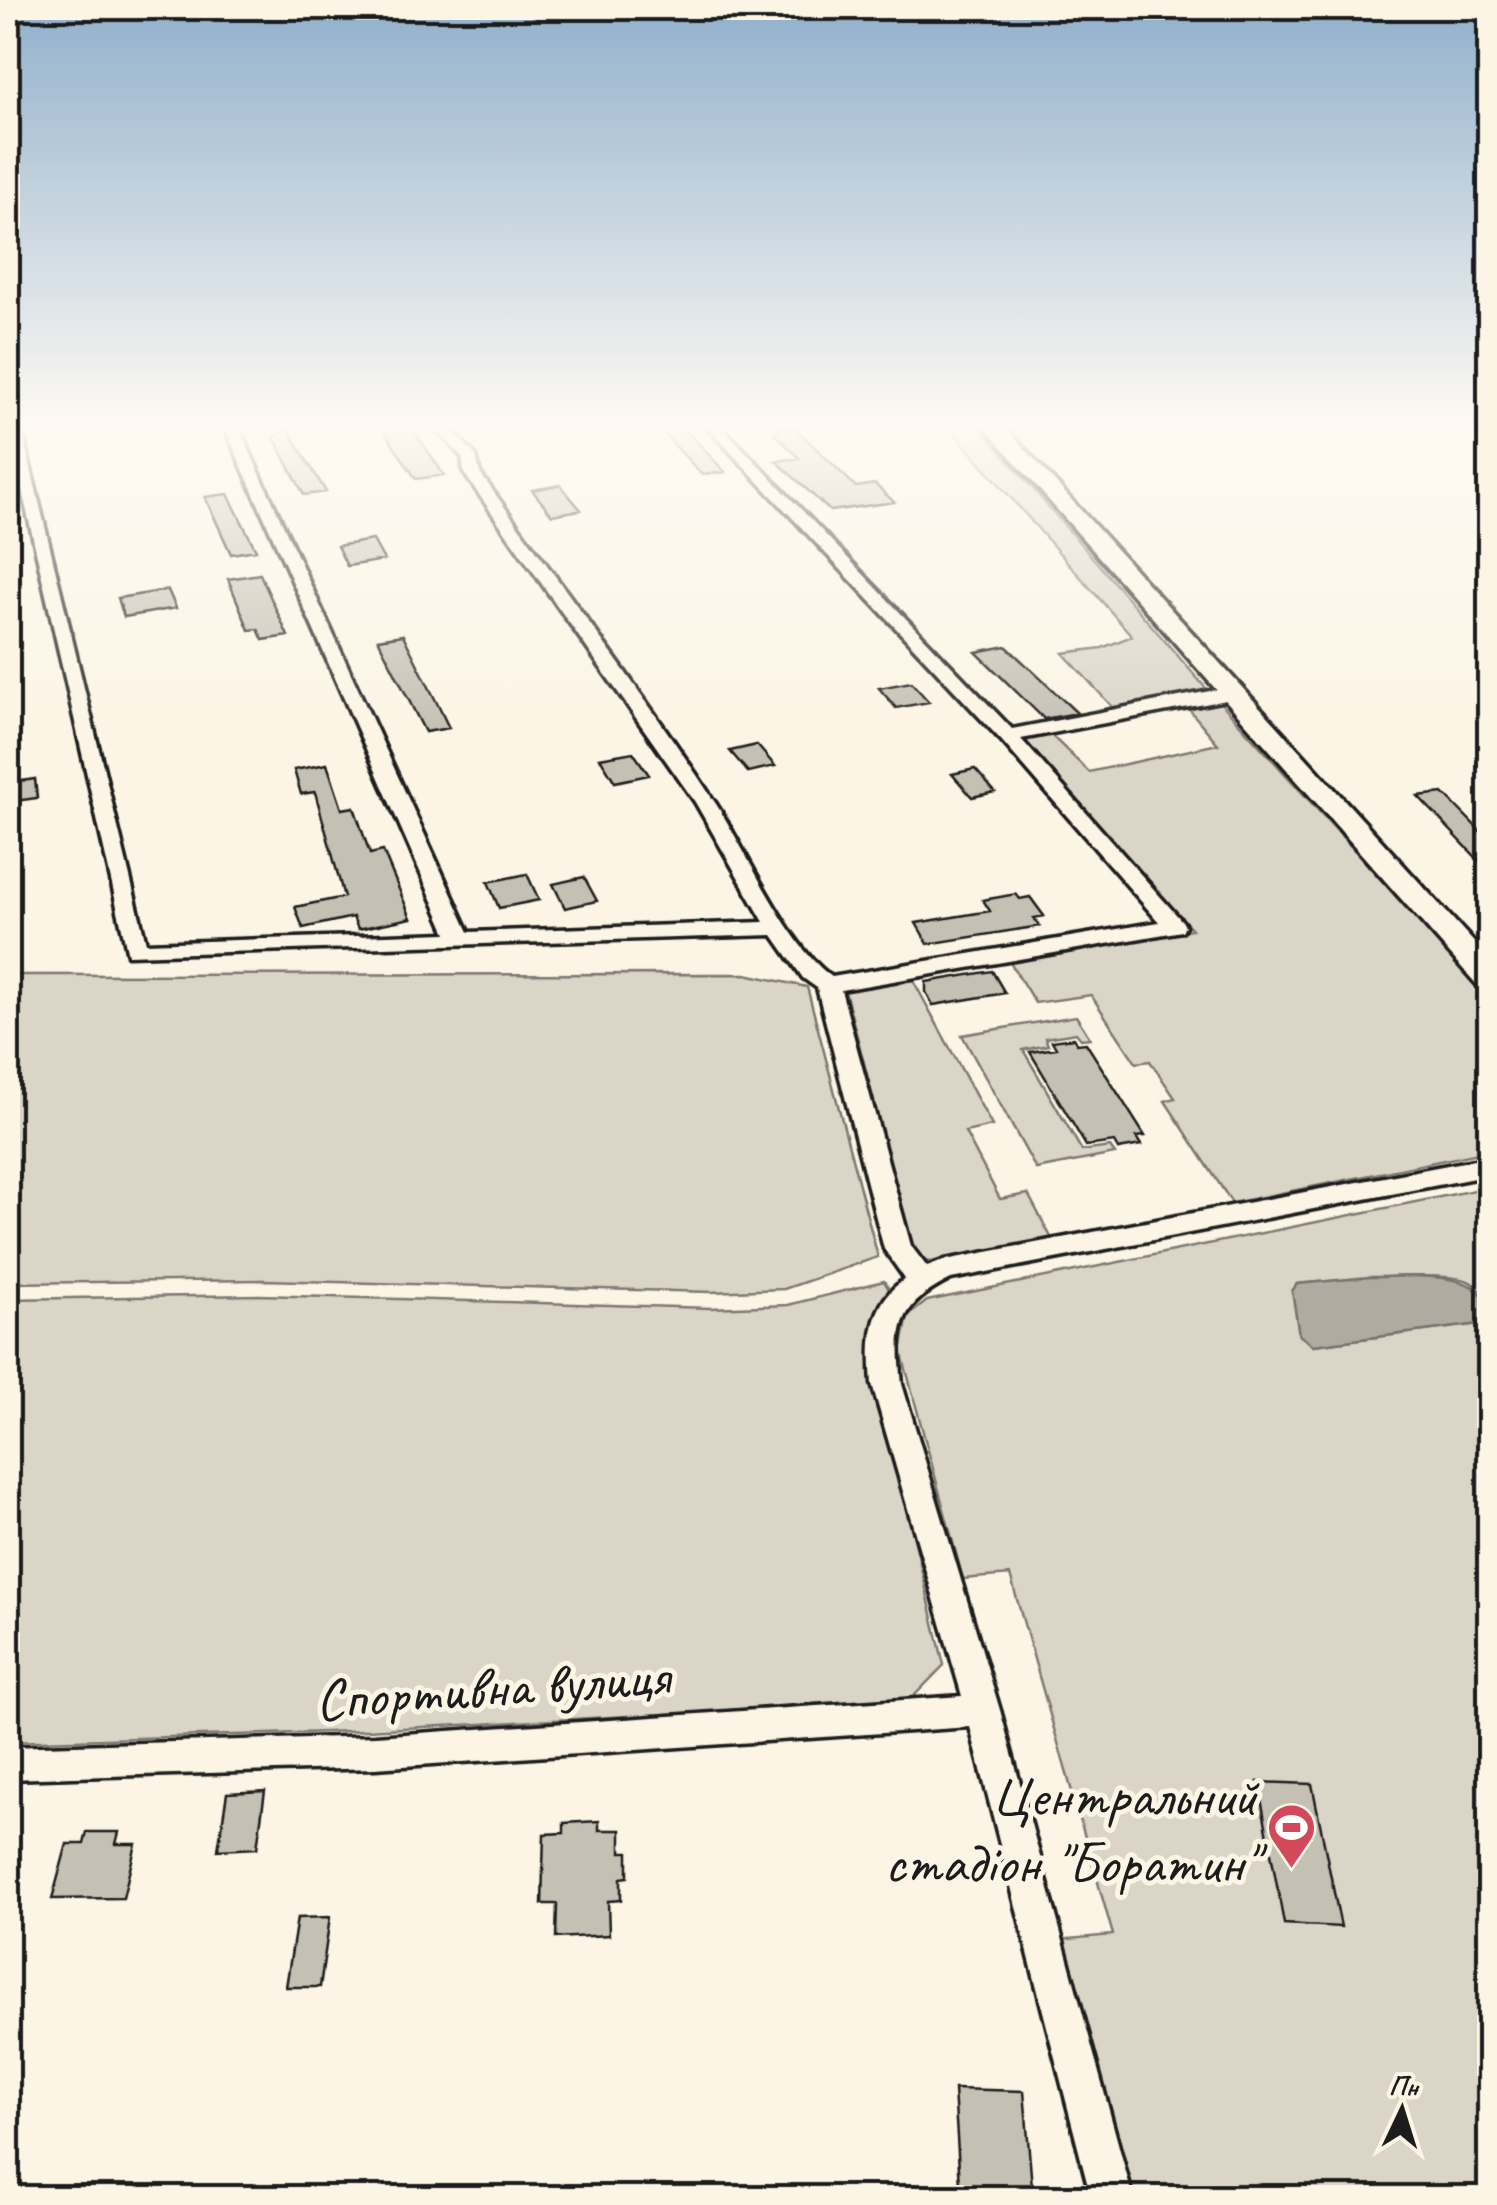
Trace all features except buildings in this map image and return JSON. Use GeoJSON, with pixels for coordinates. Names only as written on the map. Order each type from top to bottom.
{"type":"FeatureCollection","features":[{"type":"Feature","properties":{"kind":"street"},"geometry":{"type":"LineString","coordinates":[[38,531],[136,950],[779,928]]}},
{"type":"Feature","properties":{"kind":"street"},"geometry":{"type":"LineString","coordinates":[[278,531],[461,938]]}},
{"type":"Feature","properties":{"kind":"street"},"geometry":{"type":"LineString","coordinates":[[513,531],[705,802],[779,928],[811,973],[828,985],[898,1249],[921,1280]]}},
{"type":"Feature","properties":{"kind":"street"},"geometry":{"type":"LineString","coordinates":[[813,531],[1008,736],[1174,926],[828,985]]}},
{"type":"Feature","properties":{"kind":"street"},"geometry":{"type":"LineString","coordinates":[[1086,531],[1484,969]]}},
{"type":"Feature","properties":{"kind":"street"},"geometry":{"type":"LineString","coordinates":[[1008,736],[1230,693]]}},
{"type":"Feature","properties":{"kind":"street"},"geometry":{"type":"LineString","coordinates":[[1112,2198],[983,1710],[887,1384],[882,1337],[892,1306],[921,1280],[945,1270],[1490,1166]]}},
{"type":"Feature","properties":{"kind":"street","name":"Спортивна вулиця"},"geometry":{"type":"LineString","coordinates":[[8,1763],[375,1752],[983,1710]]}},
{"type":"Feature","properties":{"kind":"shaded area"},"geometry":{"type":"Polygon","coordinates":[[[1040,531],[1069,531],[1210,693],[1116,711],[1063,653],[1102,648],[1132,636],[1040,531]]]}},
{"type":"Feature","properties":{"kind":"shaded area"},"geometry":{"type":"Polygon","coordinates":[[[1220,702],[1489,999],[1489,1151],[1232,1203],[1165,1101],[1175,1098],[1150,1061],[1136,1063],[1091,995],[1035,1003],[1009,961],[1192,929],[1021,740],[1050,734],[1089,772],[1218,744],[1188,708],[1220,702]]]}},
{"type":"Feature","properties":{"kind":"shaded area"},"geometry":{"type":"Polygon","coordinates":[[[746,974],[807,987],[878,1257],[784,1289],[711,1292],[263,1280],[8,1283],[8,975],[746,974]]]}},
{"type":"Feature","properties":{"kind":"shaded area"},"geometry":{"type":"Polygon","coordinates":[[[913,980],[992,1126],[965,1132],[1000,1199],[1028,1194],[1052,1239],[932,1262],[916,1260],[845,991],[913,980]]]}},
{"type":"Feature","properties":{"kind":"shaded area"},"geometry":{"type":"Polygon","coordinates":[[[1076,1016],[1090,1038],[1081,1039],[1076,1033],[1045,1038],[1048,1045],[1023,1050],[1082,1151],[1110,1147],[1115,1154],[1036,1169],[962,1035],[1076,1016]]]}},
{"type":"Feature","properties":{"kind":"shaded area","name":"Центральний стадіон \"Боратин\""},"geometry":{"type":"Polygon","coordinates":[[[1489,1187],[1489,1312],[1476,1287],[1455,1278],[1385,1277],[1297,1284],[1313,1345],[1487,1323],[1489,1318],[1489,2197],[1126,2197],[1056,1940],[1113,1935],[1010,1575],[963,1579],[901,1351],[908,1316],[927,1301],[1489,1187]]]}},
{"type":"Feature","properties":{"kind":"shaded area"},"geometry":{"type":"Polygon","coordinates":[[[1425,1276],[1464,1283],[1478,1291],[1487,1304],[1488,1323],[1313,1345],[1299,1335],[1292,1291],[1297,1284],[1425,1276]]]}},
{"type":"Feature","properties":{"kind":"shaded area"},"geometry":{"type":"Polygon","coordinates":[[[884,1281],[890,1291],[874,1316],[869,1347],[944,1665],[909,1701],[328,1732],[8,1742],[8,1299],[259,1295],[711,1308],[788,1305],[884,1281]]]}},
{"type":"Feature","properties":{"kind":"place","name":"Центральний стадіон \"Боратин\""},"geometry":{"type":"Point","coordinates":[1292,1870]}}]}
